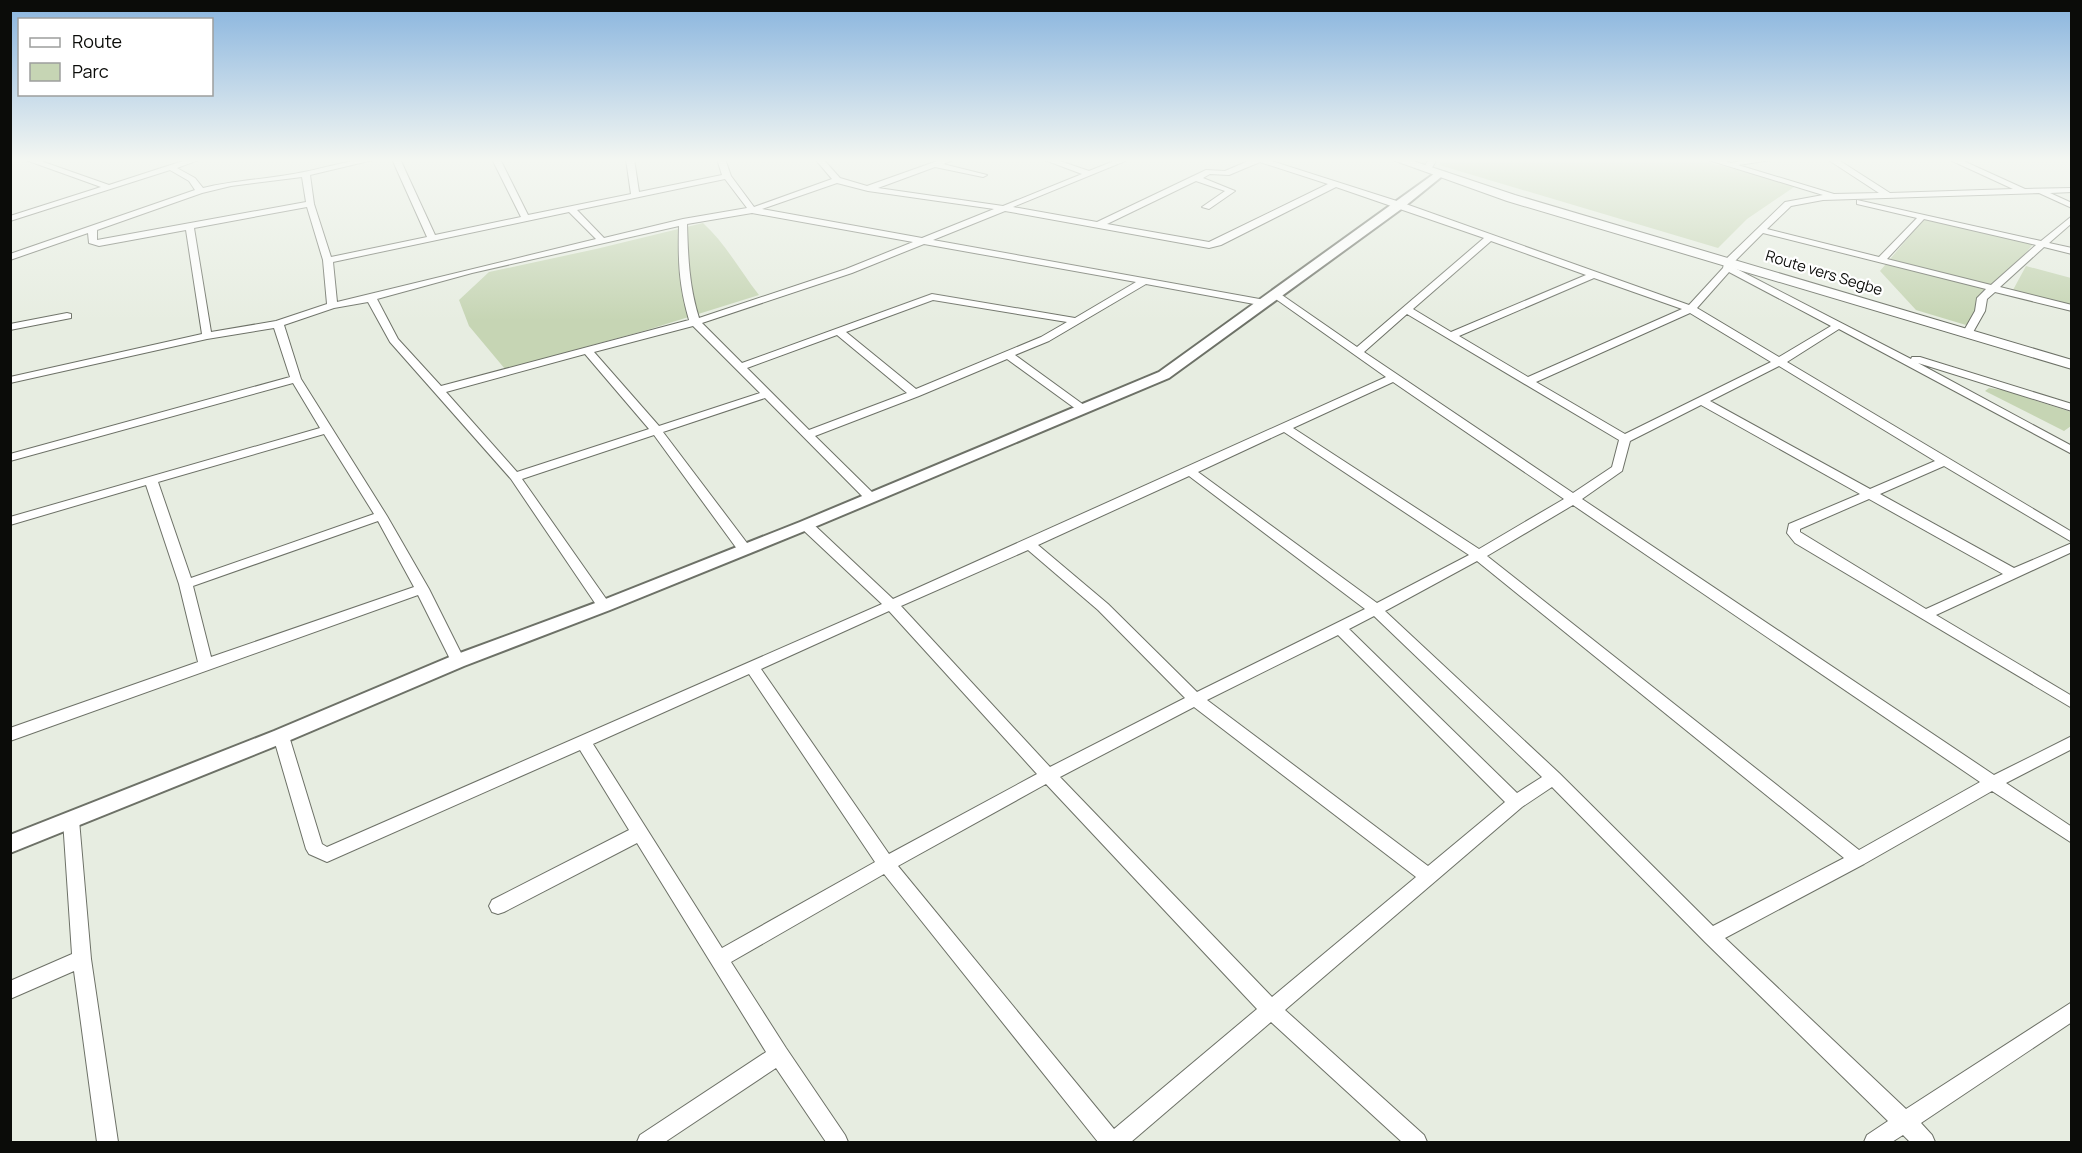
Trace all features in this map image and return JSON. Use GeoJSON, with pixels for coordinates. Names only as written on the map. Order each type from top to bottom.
{"type":"FeatureCollection","features":[{"type":"Feature","properties":{"kind":"main road","name":"Route vers Segbe"},"geometry":{"type":"LineString","coordinates":[[1560,213],[1728,265],[2072,365]]}},
{"type":"Feature","properties":{"kind":"street"},"geometry":{"type":"LineString","coordinates":[[11,219],[30,213]]}},
{"type":"Feature","properties":{"kind":"street"},"geometry":{"type":"LineString","coordinates":[[10,257],[93,227],[142,213]]}},
{"type":"Feature","properties":{"kind":"street"},"geometry":{"type":"LineString","coordinates":[[93,227],[92,241],[99,243],[266,213]]}},
{"type":"Feature","properties":{"kind":"street"},"geometry":{"type":"LineString","coordinates":[[313,213],[328,260],[332,306]]}},
{"type":"Feature","properties":{"kind":"street"},"geometry":{"type":"LineString","coordinates":[[421,213],[432,238]]}},
{"type":"Feature","properties":{"kind":"street"},"geometry":{"type":"LineString","coordinates":[[523,213],[525,217]]}},
{"type":"Feature","properties":{"kind":"street"},"geometry":{"type":"LineString","coordinates":[[328,260],[549,213]]}},
{"type":"Feature","properties":{"kind":"street"},"geometry":{"type":"LineString","coordinates":[[575,213],[602,241]]}},
{"type":"Feature","properties":{"kind":"street"},"geometry":{"type":"LineString","coordinates":[[10,380],[207,336],[278,324],[332,306],[371,298],[470,271],[683,222],[736,213]]}},
{"type":"Feature","properties":{"kind":"street"},"geometry":{"type":"LineString","coordinates":[[769,213],[924,239],[1144,281],[1270,299],[1358,352],[2072,836]]}},
{"type":"Feature","properties":{"kind":"street"},"geometry":{"type":"LineString","coordinates":[[439,390],[695,322],[849,271],[990,213]]}},
{"type":"Feature","properties":{"kind":"street"},"geometry":{"type":"LineString","coordinates":[[1029,213],[1214,244],[1277,213]]}},
{"type":"Feature","properties":{"kind":"street"},"geometry":{"type":"LineString","coordinates":[[1099,225],[1125,213]]}},
{"type":"Feature","properties":{"kind":"street"},"geometry":{"type":"LineString","coordinates":[[10,844],[281,736],[458,661],[745,550],[1164,375],[1389,213]]}},
{"type":"Feature","properties":{"kind":"street"},"geometry":{"type":"LineString","coordinates":[[1422,213],[1691,309],[1942,462],[2072,538]]}},
{"type":"Feature","properties":{"kind":"street"},"geometry":{"type":"LineString","coordinates":[[1526,382],[1691,309],[1728,265],[1779,213]]}},
{"type":"Feature","properties":{"kind":"street"},"geometry":{"type":"LineString","coordinates":[[1905,213],[2072,251]]}},
{"type":"Feature","properties":{"kind":"street"},"geometry":{"type":"LineString","coordinates":[[1882,259],[1922,217]]}},
{"type":"Feature","properties":{"kind":"street"},"geometry":{"type":"LineString","coordinates":[[1967,334],[1980,311],[1982,298],[2041,243],[2072,218]]}},
{"type":"Feature","properties":{"kind":"street"},"geometry":{"type":"LineString","coordinates":[[683,222],[683,273],[686,293],[695,322],[871,498]]}},
{"type":"Feature","properties":{"kind":"street"},"geometry":{"type":"LineString","coordinates":[[190,228],[207,336]]}},
{"type":"Feature","properties":{"kind":"street"},"geometry":{"type":"LineString","coordinates":[[1762,230],[2072,308]]}},
{"type":"Feature","properties":{"kind":"street"},"geometry":{"type":"LineString","coordinates":[[1358,352],[1490,237]]}},
{"type":"Feature","properties":{"kind":"street"},"geometry":{"type":"LineString","coordinates":[[1728,265],[2072,451]]}},
{"type":"Feature","properties":{"kind":"street"},"geometry":{"type":"LineString","coordinates":[[1450,336],[1595,274]]}},
{"type":"Feature","properties":{"kind":"street"},"geometry":{"type":"LineString","coordinates":[[806,435],[915,394],[1045,339],[1144,281]]}},
{"type":"Feature","properties":{"kind":"street"},"geometry":{"type":"LineString","coordinates":[[740,367],[945,292]]}},
{"type":"Feature","properties":{"kind":"street"},"geometry":{"type":"LineString","coordinates":[[932,297],[1077,321]]}},
{"type":"Feature","properties":{"kind":"street"},"geometry":{"type":"LineString","coordinates":[[371,298],[394,340],[515,477],[604,606]]}},
{"type":"Feature","properties":{"kind":"street"},"geometry":{"type":"LineString","coordinates":[[1406,309],[1625,439]]}},
{"type":"Feature","properties":{"kind":"street"},"geometry":{"type":"LineString","coordinates":[[10,327],[67,316]]}},
{"type":"Feature","properties":{"kind":"street"},"geometry":{"type":"LineString","coordinates":[[278,324],[296,379],[381,516],[422,589],[458,661]]}},
{"type":"Feature","properties":{"kind":"street"},"geometry":{"type":"LineString","coordinates":[[719,959],[885,863],[1047,774],[1478,555],[1574,500],[1618,468],[1625,439],[1779,362],[1839,325]]}},
{"type":"Feature","properties":{"kind":"street"},"geometry":{"type":"LineString","coordinates":[[840,332],[915,394]]}},
{"type":"Feature","properties":{"kind":"street"},"geometry":{"type":"LineString","coordinates":[[587,350],[656,430],[745,550]]}},
{"type":"Feature","properties":{"kind":"street"},"geometry":{"type":"LineString","coordinates":[[1886,350],[2072,408]]}},
{"type":"Feature","properties":{"kind":"street"},"geometry":{"type":"LineString","coordinates":[[1008,355],[1084,410]]}},
{"type":"Feature","properties":{"kind":"street"},"geometry":{"type":"LineString","coordinates":[[281,736],[315,849],[327,855],[1029,544],[1394,378]]}},
{"type":"Feature","properties":{"kind":"street"},"geometry":{"type":"LineString","coordinates":[[10,458],[296,379]]}},
{"type":"Feature","properties":{"kind":"street"},"geometry":{"type":"LineString","coordinates":[[515,477],[767,394]]}},
{"type":"Feature","properties":{"kind":"street"},"geometry":{"type":"LineString","coordinates":[[1700,400],[2014,574]]}},
{"type":"Feature","properties":{"kind":"street"},"geometry":{"type":"LineString","coordinates":[[1284,427],[1478,555],[1858,859]]}},
{"type":"Feature","properties":{"kind":"street"},"geometry":{"type":"LineString","coordinates":[[10,521],[328,429]]}},
{"type":"Feature","properties":{"kind":"street"},"geometry":{"type":"LineString","coordinates":[[1942,462],[1794,527],[1793,533],[1800,540],[1927,614],[2072,703]]}},
{"type":"Feature","properties":{"kind":"street"},"geometry":{"type":"LineString","coordinates":[[1190,471],[1375,609],[1553,778],[1711,936],[1925,1143]]}},
{"type":"Feature","properties":{"kind":"street"},"geometry":{"type":"LineString","coordinates":[[151,481],[186,584],[206,665]]}},
{"type":"Feature","properties":{"kind":"street"},"geometry":{"type":"LineString","coordinates":[[186,584],[381,516]]}},
{"type":"Feature","properties":{"kind":"street"},"geometry":{"type":"LineString","coordinates":[[806,525],[890,604],[1270,1010],[1417,1143]]}},
{"type":"Feature","properties":{"kind":"street"},"geometry":{"type":"LineString","coordinates":[[1029,544],[1102,607],[1195,699],[1428,876]]}},
{"type":"Feature","properties":{"kind":"street"},"geometry":{"type":"LineString","coordinates":[[1927,614],[2072,547]]}},
{"type":"Feature","properties":{"kind":"street"},"geometry":{"type":"LineString","coordinates":[[11,730],[422,589]]}},
{"type":"Feature","properties":{"kind":"street"},"geometry":{"type":"LineString","coordinates":[[1340,627],[1516,802]]}},
{"type":"Feature","properties":{"kind":"street"},"geometry":{"type":"LineString","coordinates":[[751,666],[885,863],[1113,1143],[1516,802],[1553,778]]}},
{"type":"Feature","properties":{"kind":"street"},"geometry":{"type":"LineString","coordinates":[[583,742],[779,1055],[838,1143]]}},
{"type":"Feature","properties":{"kind":"street"},"geometry":{"type":"LineString","coordinates":[[1711,936],[2072,742]]}},
{"type":"Feature","properties":{"kind":"street"},"geometry":{"type":"LineString","coordinates":[[71,820],[82,959],[108,1143]]}},
{"type":"Feature","properties":{"kind":"street"},"geometry":{"type":"LineString","coordinates":[[498,906],[640,833]]}},
{"type":"Feature","properties":{"kind":"street"},"geometry":{"type":"LineString","coordinates":[[10,990],[82,959]]}},
{"type":"Feature","properties":{"kind":"street"},"geometry":{"type":"LineString","coordinates":[[1874,1143],[2072,1011]]}},
{"type":"Feature","properties":{"kind":"street"},"geometry":{"type":"LineString","coordinates":[[648,1143],[779,1055]]}},
{"type":"Feature","properties":{"kind":"green space"},"geometry":{"type":"Polygon","coordinates":[[[1600,213],[1756,213],[1718,248],[1600,213]]]}},
{"type":"Feature","properties":{"kind":"green space"},"geometry":{"type":"Polygon","coordinates":[[[1924,219],[2034,243],[1966,325],[1916,310],[1880,271],[1924,219]]]}},
{"type":"Feature","properties":{"kind":"green space"},"geometry":{"type":"Polygon","coordinates":[[[703,223],[726,249],[759,295],[647,330],[505,369],[469,326],[459,300],[489,272],[703,223]]]}},
{"type":"Feature","properties":{"kind":"green space"},"geometry":{"type":"Polygon","coordinates":[[[2026,266],[2071,278],[2071,306],[2013,290],[2026,266]]]}},
{"type":"Feature","properties":{"kind":"green space"},"geometry":{"type":"Polygon","coordinates":[[[1989,388],[2003,390],[2071,412],[2071,426],[2064,431],[1985,391],[1989,388]]]}}]}
